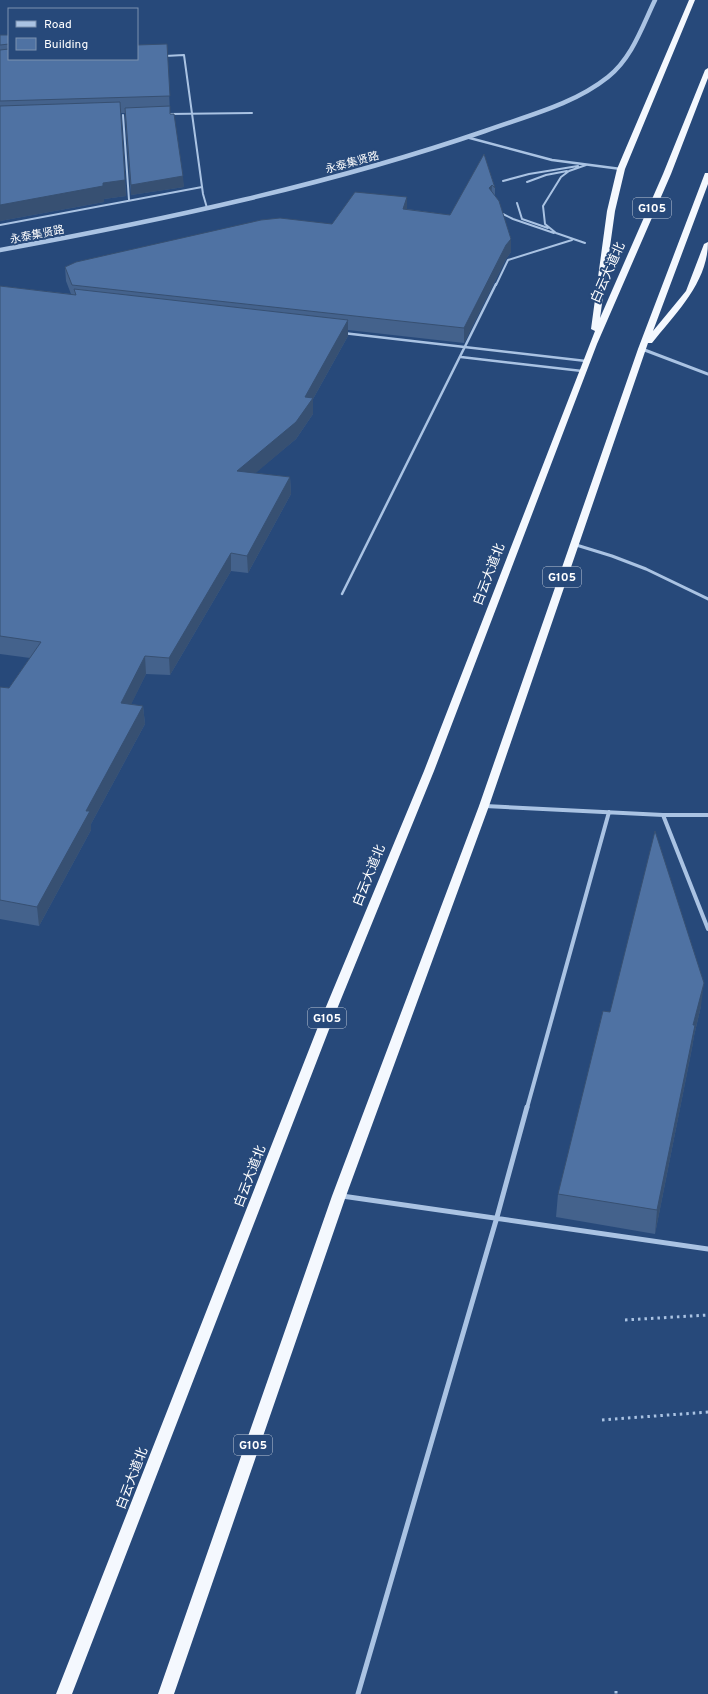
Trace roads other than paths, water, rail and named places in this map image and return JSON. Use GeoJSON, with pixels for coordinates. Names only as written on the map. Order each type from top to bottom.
{"type":"FeatureCollection","features":[{"type":"Feature","properties":{"kind":"highway","name":"G105"},"geometry":{"type":"LineString","coordinates":[[593,344],[611,211],[621,169],[692,0]]}},
{"type":"Feature","properties":{"kind":"highway","name":"白云大道北"},"geometry":{"type":"LineString","coordinates":[[64,1694],[329,1014],[429,771],[593,344],[667,174],[708,70]]}},
{"type":"Feature","properties":{"kind":"highway","name":"G105"},"geometry":{"type":"LineString","coordinates":[[166,1694],[339,1196],[484,806],[573,544],[642,349],[708,174]]}},
{"type":"Feature","properties":{"kind":"highway","name":"G105"},"geometry":{"type":"LineString","coordinates":[[642,349],[690,291],[708,244]]}},
{"type":"Feature","properties":{"kind":"street","name":"永泰集贤路"},"geometry":{"type":"LineString","coordinates":[[0,250],[107,230],[207,208],[378,165],[466,138],[565,100],[591,88],[608,77],[626,60],[655,0]]}},
{"type":"Feature","properties":{"kind":"street"},"geometry":{"type":"LineString","coordinates":[[466,138],[552,160],[586,166],[621,169]]}},
{"type":"Feature","properties":{"kind":"street"},"geometry":{"type":"LineString","coordinates":[[642,349],[708,374]]}},
{"type":"Feature","properties":{"kind":"street"},"geometry":{"type":"LineString","coordinates":[[573,544],[639,566],[708,599]]}},
{"type":"Feature","properties":{"kind":"street"},"geometry":{"type":"LineString","coordinates":[[484,806],[663,815],[708,815]]}},
{"type":"Feature","properties":{"kind":"street"},"geometry":{"type":"LineString","coordinates":[[358,1694],[497,1217],[609,812]]}},
{"type":"Feature","properties":{"kind":"street"},"geometry":{"type":"LineString","coordinates":[[663,815],[708,929]]}},
{"type":"Feature","properties":{"kind":"street"},"geometry":{"type":"LineString","coordinates":[[339,1196],[497,1217],[708,1249]]}},
{"type":"Feature","properties":{"kind":"lane"},"geometry":{"type":"LineString","coordinates":[[160,56],[184,55],[202,187],[207,208]]}},
{"type":"Feature","properties":{"kind":"lane"},"geometry":{"type":"LineString","coordinates":[[161,114],[252,113]]}},
{"type":"Feature","properties":{"kind":"lane"},"geometry":{"type":"LineString","coordinates":[[123,116],[129,200]]}},
{"type":"Feature","properties":{"kind":"lane"},"geometry":{"type":"LineString","coordinates":[[527,182],[546,175],[586,166]]}},
{"type":"Feature","properties":{"kind":"lane"},"geometry":{"type":"LineString","coordinates":[[503,181],[542,172],[586,166]]}},
{"type":"Feature","properties":{"kind":"lane"},"geometry":{"type":"LineString","coordinates":[[556,233],[545,224],[543,206],[561,177],[569,171]]}},
{"type":"Feature","properties":{"kind":"lane"},"geometry":{"type":"LineString","coordinates":[[0,224],[202,187]]}},
{"type":"Feature","properties":{"kind":"lane"},"geometry":{"type":"LineString","coordinates":[[517,203],[522,219],[551,229]]}},
{"type":"Feature","properties":{"kind":"lane"},"geometry":{"type":"LineString","coordinates":[[498,211],[513,219],[556,233],[572,240],[585,243]]}},
{"type":"Feature","properties":{"kind":"lane"},"geometry":{"type":"LineString","coordinates":[[342,594],[508,260],[572,240]]}},
{"type":"Feature","properties":{"kind":"lane"},"geometry":{"type":"LineString","coordinates":[[336,332],[466,347],[585,366]]}},
{"type":"Feature","properties":{"kind":"lane"},"geometry":{"type":"LineString","coordinates":[[461,357],[585,366]]}}]}
